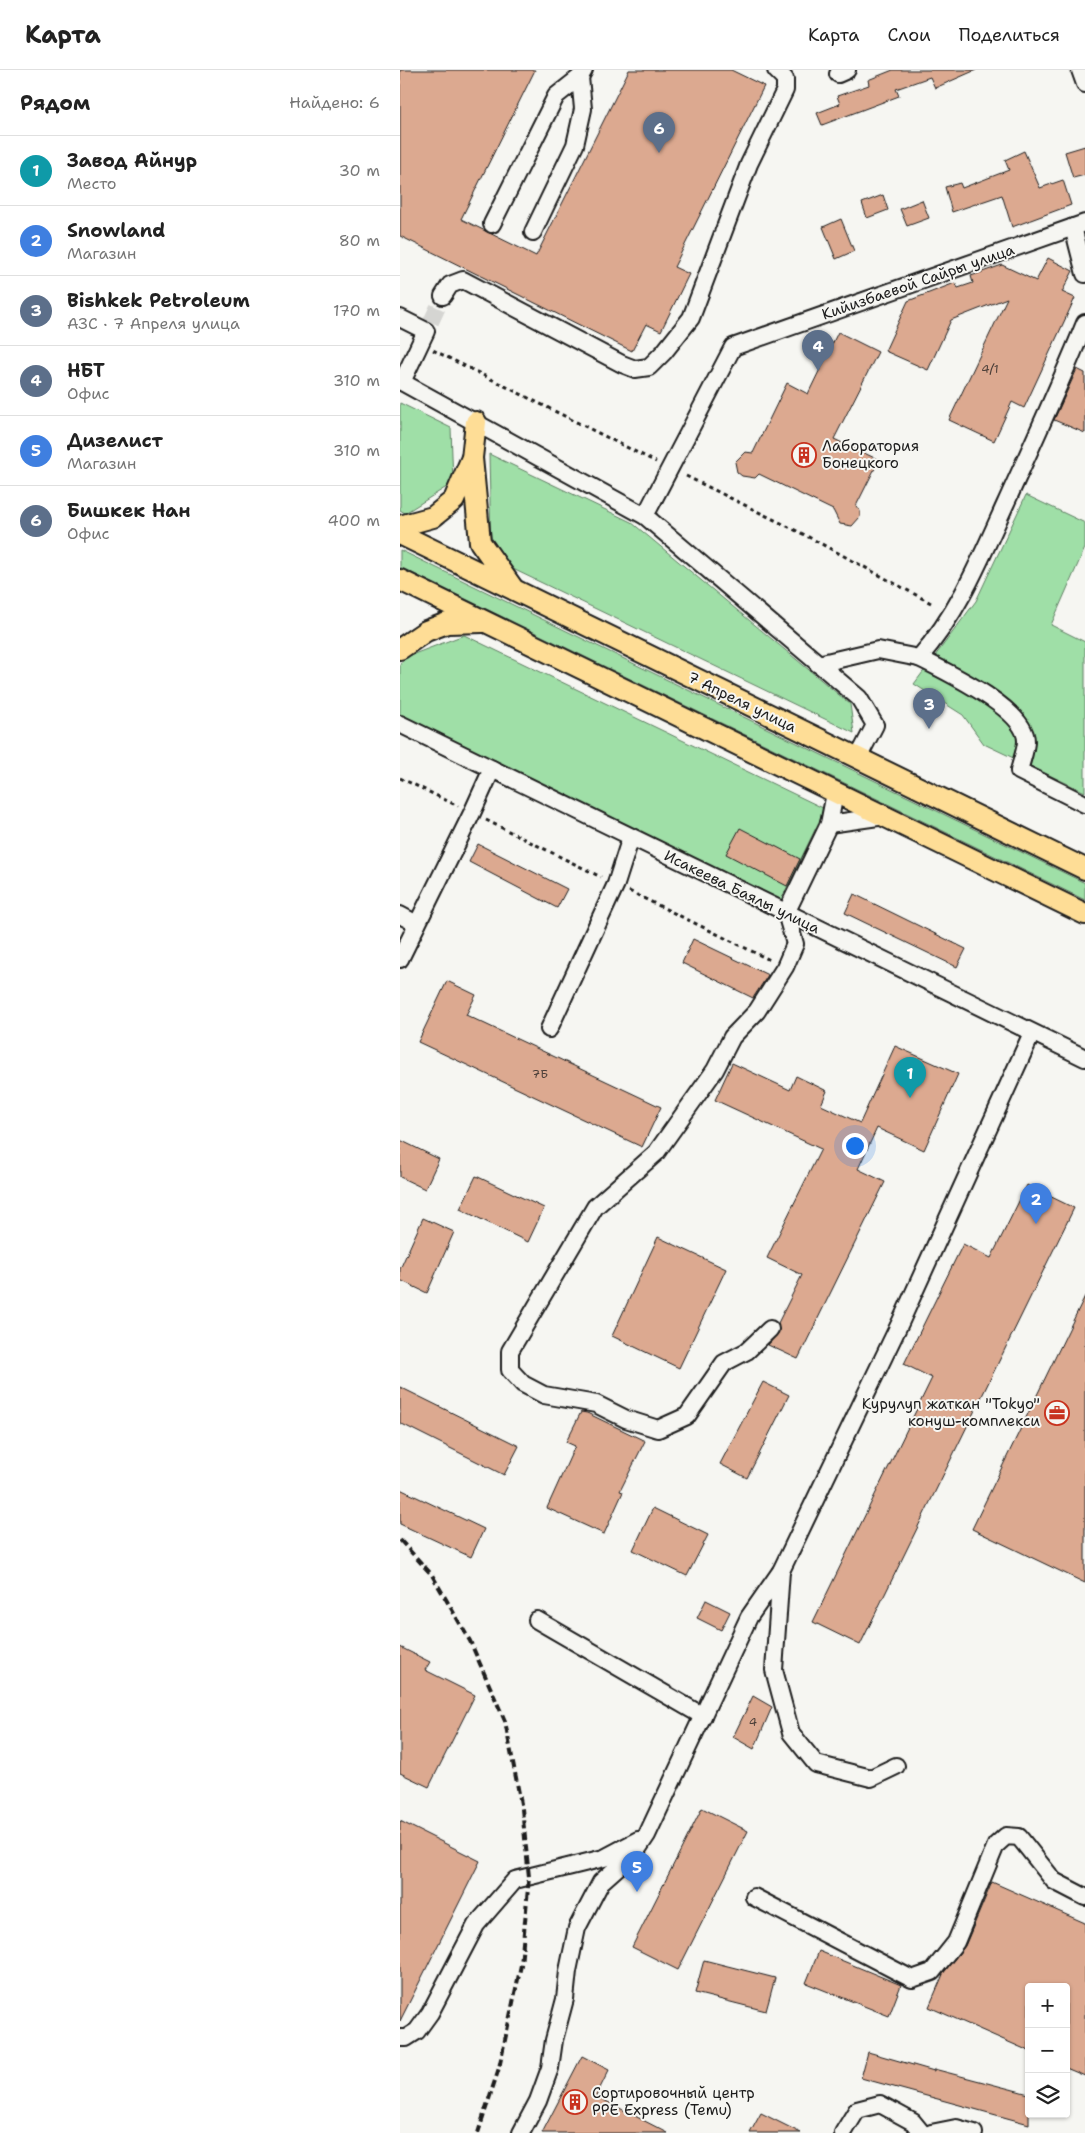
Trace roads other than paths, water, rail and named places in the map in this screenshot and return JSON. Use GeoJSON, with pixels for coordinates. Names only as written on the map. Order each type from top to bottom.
{"type":"FeatureCollection","features":[{"type":"Feature","properties":{"kind":"main road"},"geometry":{"type":"LineString","coordinates":[[476,422],[472,458],[480,542],[514,590]]}},
{"type":"Feature","properties":{"kind":"main road"},"geometry":{"type":"LineString","coordinates":[[400,526],[432,516],[454,500],[472,458]]}},
{"type":"Feature","properties":{"kind":"main road","name":"7 Апреля улица"},"geometry":{"type":"LineString","coordinates":[[400,534],[1085,869]]}},
{"type":"Feature","properties":{"kind":"main road"},"geometry":{"type":"LineString","coordinates":[[400,580],[1085,914]]}},
{"type":"Feature","properties":{"kind":"main road"},"geometry":{"type":"LineString","coordinates":[[400,649],[426,631],[447,623],[488,622]]}},
{"type":"Feature","properties":{"kind":"street"},"geometry":{"type":"LineString","coordinates":[[443,296],[450,285],[463,280],[622,364],[635,369],[649,367],[664,352],[691,318],[749,164],[785,90],[785,79],[776,70]]}},
{"type":"Feature","properties":{"kind":"street"},"geometry":{"type":"LineString","coordinates":[[1080,70],[1085,84]]}},
{"type":"Feature","properties":{"kind":"street"},"geometry":{"type":"LineString","coordinates":[[492,224],[556,96],[582,74]]}},
{"type":"Feature","properties":{"kind":"street"},"geometry":{"type":"LineString","coordinates":[[533,232],[575,146],[583,109],[582,74]]}},
{"type":"Feature","properties":{"kind":"street"},"geometry":{"type":"LineString","coordinates":[[1079,225],[1085,274]]}},
{"type":"Feature","properties":{"kind":"street","name":"Кийизбаевой Сайры улица"},"geometry":{"type":"LineString","coordinates":[[645,516],[733,347],[1079,225]]}},
{"type":"Feature","properties":{"kind":"street"},"geometry":{"type":"LineString","coordinates":[[400,318],[426,332],[401,382],[645,516],[858,698],[875,725],[858,758]]}},
{"type":"Feature","properties":{"kind":"street"},"geometry":{"type":"LineString","coordinates":[[919,658],[935,640],[962,598],[1057,392],[1085,323]]}},
{"type":"Feature","properties":{"kind":"street"},"geometry":{"type":"LineString","coordinates":[[818,664],[878,650],[919,658],[988,695],[1018,721],[1026,740],[1019,771],[1085,804]]}},
{"type":"Feature","properties":{"kind":"street","name":"Исакеева Баялы улица"},"geometry":{"type":"LineString","coordinates":[[400,724],[1085,1058]]}},
{"type":"Feature","properties":{"kind":"street"},"geometry":{"type":"LineString","coordinates":[[400,959],[492,769]]}},
{"type":"Feature","properties":{"kind":"street"},"geometry":{"type":"LineString","coordinates":[[770,1329],[747,1351],[724,1363],[687,1416],[658,1429],[626,1419],[596,1404],[544,1395],[523,1384],[510,1370],[510,1351],[595,1207],[656,1153],[715,1070],[732,1037],[757,1011],[784,967],[795,944],[786,913],[829,824],[835,793]]}},
{"type":"Feature","properties":{"kind":"street"},"geometry":{"type":"LineString","coordinates":[[829,824],[885,816]]}},
{"type":"Feature","properties":{"kind":"street"},"geometry":{"type":"LineString","coordinates":[[549,1029],[616,884],[631,838]]}},
{"type":"Feature","properties":{"kind":"street"},"geometry":{"type":"LineString","coordinates":[[400,915],[418,924]]}},
{"type":"Feature","properties":{"kind":"street"},"geometry":{"type":"LineString","coordinates":[[521,2133],[538,2101],[550,2068],[554,2040],[565,1999],[568,1971],[577,1928],[600,1882],[637,1850],[647,1836],[749,1617],[781,1571],[901,1321],[1032,1033]]}},
{"type":"Feature","properties":{"kind":"street"},"geometry":{"type":"LineString","coordinates":[[781,1571],[774,1670],[791,1733],[816,1764],[871,1778],[896,1766]]}},
{"type":"Feature","properties":{"kind":"street"},"geometry":{"type":"LineString","coordinates":[[537,1620],[703,1716]]}},
{"type":"Feature","properties":{"kind":"street"},"geometry":{"type":"LineString","coordinates":[[400,2038],[406,2038],[417,2031],[430,2013],[476,1925],[515,1880],[604,1858],[647,1836]]}},
{"type":"Feature","properties":{"kind":"street"},"geometry":{"type":"LineString","coordinates":[[754,1897],[912,1979],[932,1972],[956,1942],[996,1845],[1006,1836],[1019,1837],[1054,1881],[1085,1898]]}},
{"type":"Feature","properties":{"kind":"street"},"geometry":{"type":"LineString","coordinates":[[843,2133],[856,2110],[880,2104],[913,2122],[922,2133]]}},
{"type":"Feature","properties":{"kind":"street"},"geometry":{"type":"LineString","coordinates":[[931,2133],[956,2128],[974,2133]]}},
{"type":"Feature","properties":{"kind":"tunnel"},"geometry":{"type":"LineString","coordinates":[[431,322],[443,296]]}},
{"type":"Feature","properties":{"kind":"railway"},"geometry":{"type":"LineString","coordinates":[[400,1540],[432,1575],[470,1641],[505,1721],[522,1809],[529,1877],[521,1965],[499,2068],[478,2133]]}},
{"type":"Feature","properties":{"kind":"place","name":"Бишкек Нан"},"geometry":{"type":"Point","coordinates":[659,153]}},
{"type":"Feature","properties":{"kind":"place","name":"НБТ"},"geometry":{"type":"Point","coordinates":[818,371]}},
{"type":"Feature","properties":{"kind":"place","name":"Лаборатория Бонецкого"},"geometry":{"type":"Point","coordinates":[804,455]}},
{"type":"Feature","properties":{"kind":"place","name":"Bishkek Petroleum"},"geometry":{"type":"Point","coordinates":[929,729]}},
{"type":"Feature","properties":{"kind":"place","name":"Завод Айнур"},"geometry":{"type":"Point","coordinates":[910,1098]}},
{"type":"Feature","properties":{"kind":"place","name":"Snowland"},"geometry":{"type":"Point","coordinates":[1036,1224]}},
{"type":"Feature","properties":{"kind":"place","name":"Курулуп жаткан \"Tokyo\" конуш-комплекси"},"geometry":{"type":"Point","coordinates":[1057,1413]}},
{"type":"Feature","properties":{"kind":"place","name":"Дизелист"},"geometry":{"type":"Point","coordinates":[637,1892]}},
{"type":"Feature","properties":{"kind":"place","name":"Сортировочный центр PPE Express (Temu)"},"geometry":{"type":"Point","coordinates":[575,2102]}}]}
